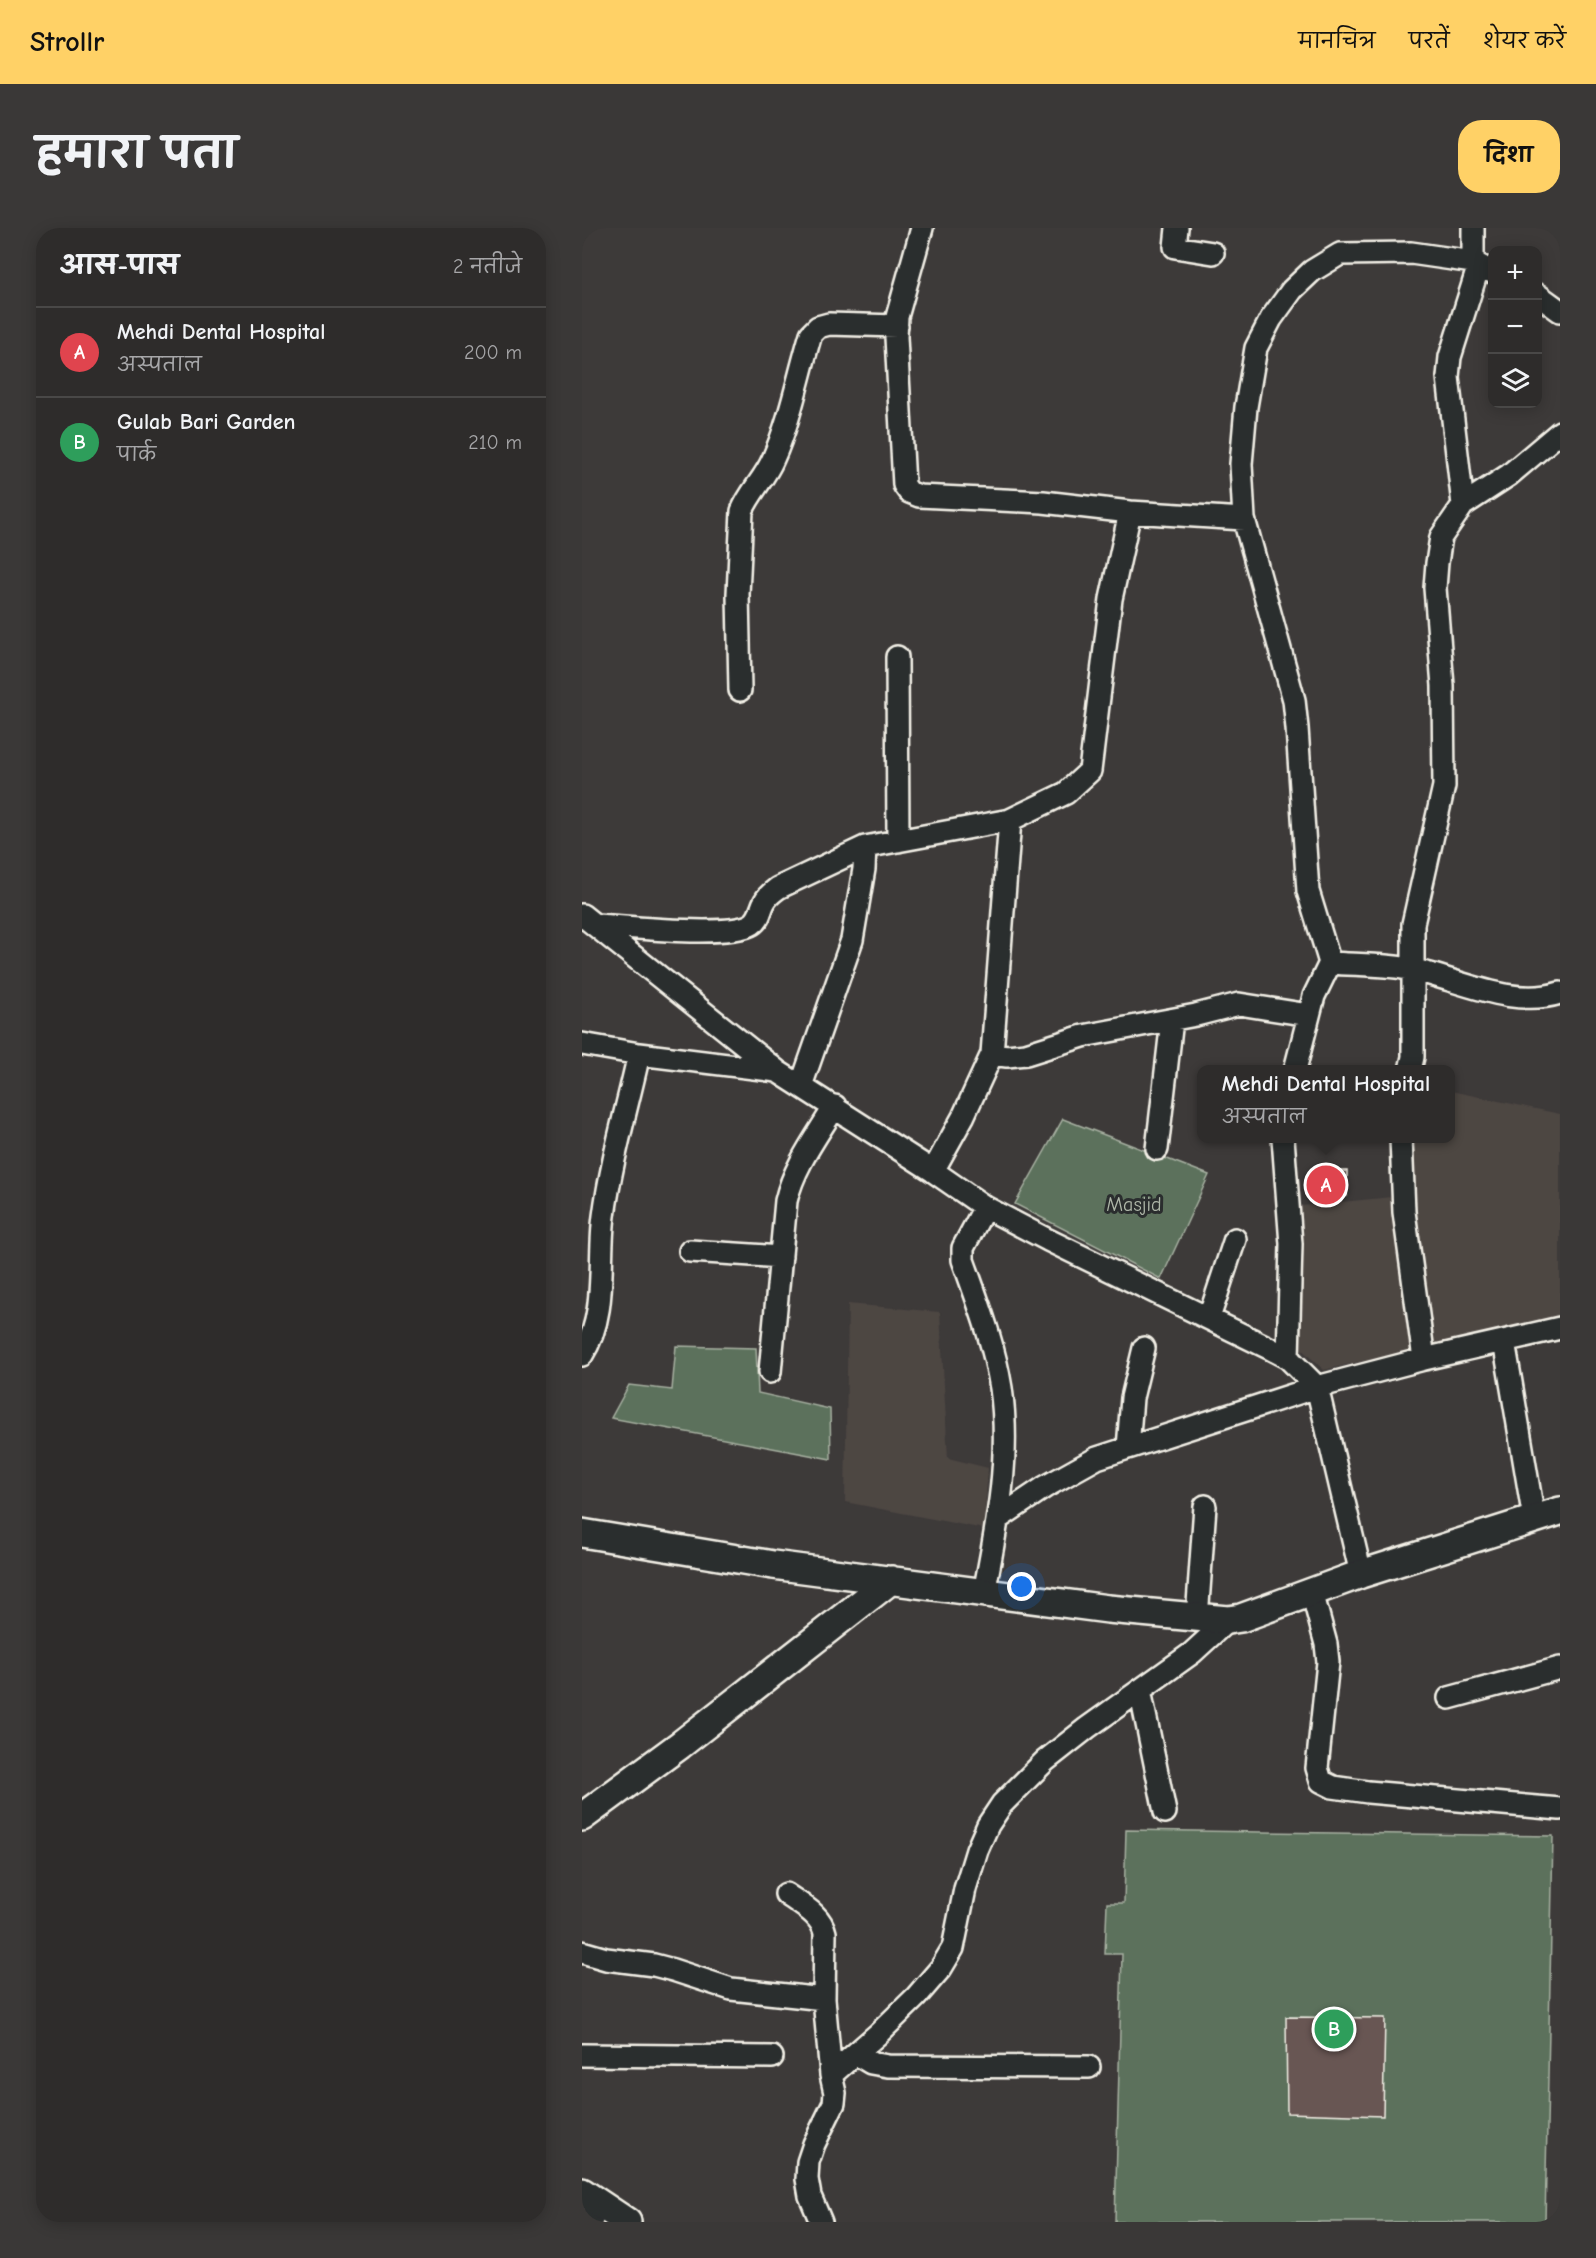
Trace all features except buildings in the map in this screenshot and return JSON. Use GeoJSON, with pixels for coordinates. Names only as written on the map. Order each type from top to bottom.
{"type":"FeatureCollection","features":[{"type":"Feature","properties":{"kind":"main road"},"geometry":{"type":"LineString","coordinates":[[582,1533],[773,1565],[984,1593],[1228,1620],[1241,1618],[1361,1574],[1560,1511]]}},
{"type":"Feature","properties":{"kind":"main road"},"geometry":{"type":"LineString","coordinates":[[582,1817],[680,1745],[891,1580]]}},
{"type":"Feature","properties":{"kind":"main road"},"geometry":{"type":"LineString","coordinates":[[590,2206],[627,2222]]}},
{"type":"Feature","properties":{"kind":"street"},"geometry":{"type":"LineString","coordinates":[[922,228],[897,326],[904,485],[909,492],[919,496],[1043,502],[1130,512],[1245,519]]}},
{"type":"Feature","properties":{"kind":"street"},"geometry":{"type":"LineString","coordinates":[[1178,228],[1175,247],[1213,253]]}},
{"type":"Feature","properties":{"kind":"street"},"geometry":{"type":"LineString","coordinates":[[1464,505],[1448,376],[1450,357],[1482,266],[1473,228]]}},
{"type":"Feature","properties":{"kind":"street"},"geometry":{"type":"LineString","coordinates":[[1296,1065],[1314,996],[1330,963],[1308,891],[1294,700],[1245,519],[1241,464],[1246,407],[1256,348],[1271,319],[1292,290],[1312,271],[1340,254],[1411,253],[1482,266]]}},
{"type":"Feature","properties":{"kind":"street"},"geometry":{"type":"LineString","coordinates":[[1542,298],[1560,311]]}},
{"type":"Feature","properties":{"kind":"street"},"geometry":{"type":"LineString","coordinates":[[740,690],[738,594],[742,511],[747,498],[765,473],[778,447],[811,334],[818,327],[829,324],[897,326]]}},
{"type":"Feature","properties":{"kind":"street"},"geometry":{"type":"LineString","coordinates":[[1411,1065],[1413,924],[1444,786],[1443,686],[1435,588],[1442,537],[1464,505],[1509,475],[1560,432]]}},
{"type":"Feature","properties":{"kind":"street"},"geometry":{"type":"LineString","coordinates":[[589,920],[704,931],[744,927],[753,924],[760,917],[764,903],[769,895],[778,888],[866,847],[1010,820],[1066,793],[1090,771],[1112,599],[1130,512]]}},
{"type":"Feature","properties":{"kind":"street"},"geometry":{"type":"LineString","coordinates":[[897,657],[898,842]]}},
{"type":"Feature","properties":{"kind":"street"},"geometry":{"type":"LineString","coordinates":[[933,1171],[963,1117],[992,1054],[1010,820]]}},
{"type":"Feature","properties":{"kind":"street"},"geometry":{"type":"LineString","coordinates":[[801,1086],[852,940],[866,847]]}},
{"type":"Feature","properties":{"kind":"street"},"geometry":{"type":"LineString","coordinates":[[589,920],[777,1071],[835,1106],[985,1207],[1288,1358],[1317,1387],[1361,1574]]}},
{"type":"Feature","properties":{"kind":"street"},"geometry":{"type":"LineString","coordinates":[[1330,963],[1413,970],[1496,993],[1538,997],[1560,993]]}},
{"type":"Feature","properties":{"kind":"street"},"geometry":{"type":"LineString","coordinates":[[992,1054],[1007,1056],[1026,1054],[1083,1036],[1172,1020],[1239,1004],[1310,1015]]}},
{"type":"Feature","properties":{"kind":"street"},"geometry":{"type":"LineString","coordinates":[[1157,1149],[1172,1020]]}},
{"type":"Feature","properties":{"kind":"street"},"geometry":{"type":"LineString","coordinates":[[582,1044],[639,1054],[777,1071]]}},
{"type":"Feature","properties":{"kind":"street"},"geometry":{"type":"LineString","coordinates":[[582,1355],[588,1347],[594,1326],[602,1283],[603,1234],[607,1199],[639,1054]]}},
{"type":"Feature","properties":{"kind":"street"},"geometry":{"type":"LineString","coordinates":[[770,1372],[786,1201],[790,1185],[835,1106]]}},
{"type":"Feature","properties":{"kind":"street"},"geometry":{"type":"LineString","coordinates":[[1283,1143],[1291,1244],[1288,1358]]}},
{"type":"Feature","properties":{"kind":"street"},"geometry":{"type":"LineString","coordinates":[[1401,1143],[1404,1212],[1424,1359]]}},
{"type":"Feature","properties":{"kind":"street"},"geometry":{"type":"LineString","coordinates":[[984,1593],[999,1518],[1004,1431],[1001,1388],[990,1341],[963,1260],[963,1248],[985,1207]]}},
{"type":"Feature","properties":{"kind":"street"},"geometry":{"type":"LineString","coordinates":[[1209,1318],[1235,1239]]}},
{"type":"Feature","properties":{"kind":"street"},"geometry":{"type":"LineString","coordinates":[[690,1251],[781,1257]]}},
{"type":"Feature","properties":{"kind":"street"},"geometry":{"type":"LineString","coordinates":[[999,1518],[1073,1470],[1097,1458],[1317,1387],[1424,1359],[1560,1328]]}},
{"type":"Feature","properties":{"kind":"street"},"geometry":{"type":"LineString","coordinates":[[1504,1341],[1534,1519]]}},
{"type":"Feature","properties":{"kind":"street"},"geometry":{"type":"LineString","coordinates":[[1128,1448],[1132,1398],[1144,1348]]}},
{"type":"Feature","properties":{"kind":"street"},"geometry":{"type":"LineString","coordinates":[[1197,1618],[1205,1506]]}},
{"type":"Feature","properties":{"kind":"street"},"geometry":{"type":"LineString","coordinates":[[1312,1592],[1326,1644],[1328,1662],[1317,1768],[1321,1781],[1333,1787],[1368,1792],[1560,1809]]}},
{"type":"Feature","properties":{"kind":"street"},"geometry":{"type":"LineString","coordinates":[[831,2075],[916,1997],[941,1968],[953,1948],[965,1889],[977,1850],[988,1825],[1002,1804],[1045,1761],[1192,1653],[1228,1620]]}},
{"type":"Feature","properties":{"kind":"street"},"geometry":{"type":"LineString","coordinates":[[1449,1698],[1560,1668]]}},
{"type":"Feature","properties":{"kind":"street"},"geometry":{"type":"LineString","coordinates":[[1140,1690],[1165,1812]]}},
{"type":"Feature","properties":{"kind":"street"},"geometry":{"type":"LineString","coordinates":[[786,1894],[818,1917],[825,1933],[824,1999],[831,2075],[835,2093],[834,2103],[808,2162],[807,2180],[810,2196],[821,2222]]}},
{"type":"Feature","properties":{"kind":"street"},"geometry":{"type":"LineString","coordinates":[[582,1952],[606,1959],[654,1965],[731,1989],[824,1999]]}},
{"type":"Feature","properties":{"kind":"street"},"geometry":{"type":"LineString","coordinates":[[856,2054],[871,2062],[897,2067],[1089,2067]]}},
{"type":"Feature","properties":{"kind":"street"},"geometry":{"type":"LineString","coordinates":[[582,2055],[772,2058]]}},
{"type":"Feature","properties":{"kind":"shaded area"},"geometry":{"type":"Polygon","coordinates":[[[1455,1092],[1560,1114],[1560,1317],[1324,1370],[1298,1346],[1301,1206],[1392,1197],[1407,1143],[1455,1143],[1455,1092]]]}},
{"type":"Feature","properties":{"kind":"shaded area"},"geometry":{"type":"Polygon","coordinates":[[[848,1304],[940,1312],[948,1458],[988,1468],[984,1529],[845,1502],[848,1304]]]}},
{"type":"Feature","properties":{"kind":"green space","name":"Masjid"},"geometry":{"type":"Polygon","coordinates":[[[1063,1119],[1209,1175],[1161,1279],[1015,1204],[1063,1119]]]}},
{"type":"Feature","properties":{"kind":"green space"},"geometry":{"type":"Polygon","coordinates":[[[676,1346],[756,1348],[758,1393],[830,1409],[831,1459],[611,1418],[629,1385],[672,1390],[676,1346]]]}},
{"type":"Feature","properties":{"kind":"green space"},"geometry":{"type":"Polygon","coordinates":[[[1126,1830],[1553,1836],[1545,2222],[1115,2222],[1122,1954],[1105,1954],[1107,1903],[1124,1903],[1126,1830]]]}},
{"type":"Feature","properties":{"kind":"place","name":"Mehdi Dental Hospital"},"geometry":{"type":"Point","coordinates":[1326,1185]}},
{"type":"Feature","properties":{"kind":"place","name":"Gulab Bari Garden"},"geometry":{"type":"Point","coordinates":[1334,2029]}}]}
